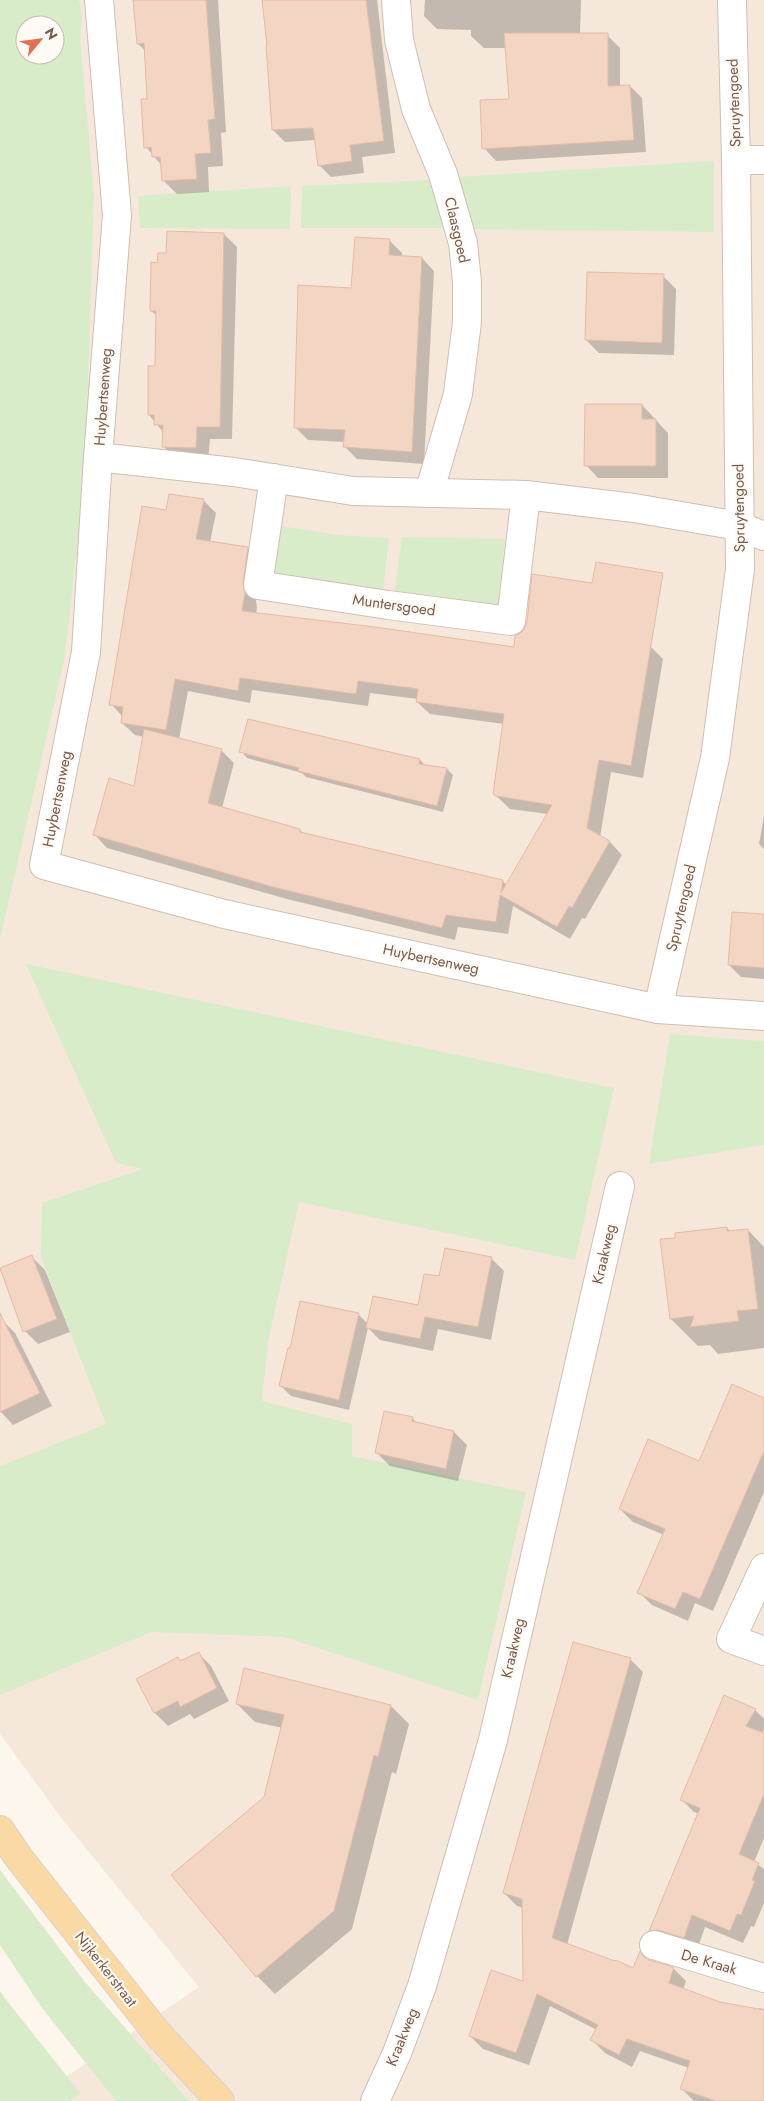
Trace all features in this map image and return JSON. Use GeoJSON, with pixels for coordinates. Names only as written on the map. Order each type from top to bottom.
{"type":"FeatureCollection","features":[{"type":"Feature","properties":{"kind":"main road","name":"Nijkerkerstraat"},"geometry":{"type":"LineString","coordinates":[[0,1830],[19,1858],[158,2034],[220,2101]]}},
{"type":"Feature","properties":{"kind":"street","name":"Huybertsenweg"},"geometry":{"type":"LineString","coordinates":[[99,0],[117,215],[98,457],[86,652],[44,865],[224,914],[658,1009],[764,1016]]}},
{"type":"Feature","properties":{"kind":"street","name":"Claasgoed"},"geometry":{"type":"LineString","coordinates":[[396,0],[399,40],[416,109],[443,174],[463,243],[467,282],[467,322],[458,394],[429,493]]}},
{"type":"Feature","properties":{"kind":"street","name":"Spruytengoed"},"geometry":{"type":"LineString","coordinates":[[658,1009],[715,758],[740,569],[752,531],[736,160],[732,0]]}},
{"type":"Feature","properties":{"kind":"street"},"geometry":{"type":"LineString","coordinates":[[736,160],[764,160]]}},
{"type":"Feature","properties":{"kind":"street"},"geometry":{"type":"LineString","coordinates":[[98,457],[234,472],[353,491],[526,495],[634,508],[752,531]]}},
{"type":"Feature","properties":{"kind":"street","name":"Muntersgoed"},"geometry":{"type":"LineString","coordinates":[[274,478],[258,585],[511,621],[526,495]]}},
{"type":"Feature","properties":{"kind":"street","name":"Kraakweg"},"geometry":{"type":"LineString","coordinates":[[375,2101],[397,2053],[422,1986],[493,1740],[620,1186]]}},
{"type":"Feature","properties":{"kind":"street"},"geometry":{"type":"LineString","coordinates":[[764,1568],[731,1639],[764,1651]]}},
{"type":"Feature","properties":{"kind":"street","name":"De Kraak"},"geometry":{"type":"LineString","coordinates":[[654,1946],[764,1978]]}},
{"type":"Feature","properties":{"kind":"shaded area"},"geometry":{"type":"Polygon","coordinates":[[[0,0],[764,0],[764,2101],[30,2101],[199,1987],[62,1819],[0,1734],[0,0]]]}},
{"type":"Feature","properties":{"kind":"green space"},"geometry":{"type":"Polygon","coordinates":[[[0,0],[79,0],[82,16],[80,39],[94,195],[85,475],[65,656],[0,939],[0,0]]]}},
{"type":"Feature","properties":{"kind":"green space"},"geometry":{"type":"Polygon","coordinates":[[[714,161],[714,232],[472,229],[465,197],[457,177],[714,161]]]}},
{"type":"Feature","properties":{"kind":"green space"},"geometry":{"type":"Polygon","coordinates":[[[429,180],[445,228],[301,228],[302,186],[429,180]]]}},
{"type":"Feature","properties":{"kind":"green space"},"geometry":{"type":"Polygon","coordinates":[[[291,186],[290,229],[140,228],[138,196],[291,186]]]}},
{"type":"Feature","properties":{"kind":"green space"},"geometry":{"type":"Polygon","coordinates":[[[281,526],[337,535],[389,538],[382,600],[272,585],[281,526]]]}},
{"type":"Feature","properties":{"kind":"green space"},"geometry":{"type":"Polygon","coordinates":[[[402,537],[505,539],[497,615],[393,602],[402,537]]]}},
{"type":"Feature","properties":{"kind":"green space"},"geometry":{"type":"Polygon","coordinates":[[[26,964],[614,1088],[575,1260],[299,1202],[268,1342],[262,1401],[352,1424],[352,1456],[526,1492],[478,1700],[284,1637],[151,1632],[0,1695],[0,1466],[106,1424],[41,1257],[42,1203],[143,1169],[116,1163],[26,964]]]}},
{"type":"Feature","properties":{"kind":"green space"},"geometry":{"type":"Polygon","coordinates":[[[670,1034],[764,1041],[764,1145],[649,1164],[670,1034]]]}},
{"type":"Feature","properties":{"kind":"green space"},"geometry":{"type":"Polygon","coordinates":[[[0,1870],[85,1982],[189,2101],[116,2101],[42,2008],[0,1945],[0,1870]]]}},
{"type":"Feature","properties":{"kind":"green space"},"geometry":{"type":"Polygon","coordinates":[[[0,1991],[81,2094],[70,2101],[0,2101],[0,1991]]]}},
{"type":"Feature","properties":{"kind":"building"},"geometry":{"type":"Polygon","coordinates":[[[133,0],[206,0],[215,119],[208,120],[211,153],[195,154],[197,179],[162,181],[160,157],[152,157],[151,147],[144,148],[141,99],[147,99],[144,43],[137,44],[133,0]]]}},
{"type":"Feature","properties":{"kind":"building"},"geometry":{"type":"Polygon","coordinates":[[[262,0],[366,0],[384,141],[350,145],[352,161],[318,166],[313,128],[272,130],[267,45],[262,0]]]}},
{"type":"Feature","properties":{"kind":"building"},"geometry":{"type":"Polygon","coordinates":[[[504,33],[608,33],[608,86],[630,85],[634,140],[482,149],[480,100],[509,99],[504,33]]]}},
{"type":"Feature","properties":{"kind":"building"},"geometry":{"type":"Polygon","coordinates":[[[167,231],[224,233],[220,427],[197,427],[196,448],[162,447],[163,425],[154,425],[154,415],[148,415],[148,366],[155,366],[156,311],[150,311],[151,262],[157,263],[158,253],[166,253],[167,231]]]}},
{"type":"Feature","properties":{"kind":"building"},"geometry":{"type":"Polygon","coordinates":[[[355,237],[390,239],[389,255],[422,257],[412,452],[343,447],[345,430],[294,428],[298,285],[351,288],[355,237]]]}},
{"type":"Feature","properties":{"kind":"building"},"geometry":{"type":"Polygon","coordinates":[[[587,272],[664,274],[662,343],[585,340],[587,272]]]}},
{"type":"Feature","properties":{"kind":"building"},"geometry":{"type":"Polygon","coordinates":[[[585,404],[642,404],[642,419],[656,419],[656,466],[584,466],[585,404]]]}},
{"type":"Feature","properties":{"kind":"building"},"geometry":{"type":"Polygon","coordinates":[[[169,494],[204,499],[196,539],[248,547],[243,583],[245,593],[242,611],[375,627],[514,647],[515,636],[523,631],[527,623],[532,574],[592,583],[596,562],[663,573],[631,766],[599,760],[587,828],[610,841],[572,908],[569,906],[557,927],[500,895],[496,922],[446,915],[442,928],[273,887],[93,835],[109,778],[134,786],[144,729],[222,749],[208,803],[300,829],[300,832],[503,880],[501,893],[552,805],[493,794],[504,714],[416,702],[418,689],[358,681],[356,694],[240,678],[238,691],[175,679],[166,730],[121,723],[123,707],[109,705],[142,506],[166,510],[169,494]]]}},
{"type":"Feature","properties":{"kind":"building"},"geometry":{"type":"Polygon","coordinates":[[[248,719],[420,759],[419,764],[447,768],[437,806],[298,771],[299,768],[239,752],[248,719]]]}},
{"type":"Feature","properties":{"kind":"building"},"geometry":{"type":"Polygon","coordinates":[[[732,912],[764,914],[764,968],[728,965],[732,912]]]}},
{"type":"Feature","properties":{"kind":"building"},"geometry":{"type":"Polygon","coordinates":[[[727,1227],[727,1231],[748,1229],[758,1309],[737,1311],[739,1321],[690,1327],[694,1316],[670,1319],[660,1239],[675,1238],[675,1233],[727,1227]]]}},
{"type":"Feature","properties":{"kind":"building"},"geometry":{"type":"Polygon","coordinates":[[[445,1248],[492,1257],[478,1327],[425,1317],[420,1339],[366,1328],[373,1296],[418,1305],[424,1274],[439,1276],[445,1248]]]}},
{"type":"Feature","properties":{"kind":"building"},"geometry":{"type":"Polygon","coordinates":[[[32,1255],[57,1319],[23,1332],[0,1268],[32,1255]]]}},
{"type":"Feature","properties":{"kind":"building"},"geometry":{"type":"Polygon","coordinates":[[[300,1301],[359,1313],[339,1400],[279,1386],[288,1348],[290,1348],[300,1301]]]}},
{"type":"Feature","properties":{"kind":"building"},"geometry":{"type":"Polygon","coordinates":[[[0,1313],[40,1393],[0,1412],[0,1313]]]}},
{"type":"Feature","properties":{"kind":"building"},"geometry":{"type":"Polygon","coordinates":[[[732,1384],[764,1398],[764,1451],[700,1599],[683,1592],[675,1609],[637,1593],[665,1529],[619,1509],[648,1439],[699,1461],[732,1384]]]}},
{"type":"Feature","properties":{"kind":"building"},"geometry":{"type":"Polygon","coordinates":[[[384,1411],[413,1417],[412,1421],[454,1431],[446,1469],[375,1453],[384,1411]]]}},
{"type":"Feature","properties":{"kind":"building"},"geometry":{"type":"Polygon","coordinates":[[[573,1642],[631,1658],[552,1938],[616,1960],[633,1968],[640,1951],[649,1960],[674,1967],[669,1983],[720,2002],[764,2010],[764,2101],[716,2101],[680,2089],[690,2061],[627,2039],[619,2055],[590,2040],[598,2025],[537,1994],[516,2053],[469,2036],[491,1970],[523,1981],[522,1899],[503,1893],[573,1642]]]}},
{"type":"Feature","properties":{"kind":"building"},"geometry":{"type":"Polygon","coordinates":[[[199,1652],[217,1688],[180,1707],[178,1701],[154,1713],[136,1679],[178,1657],[180,1661],[199,1652]]]}},
{"type":"Feature","properties":{"kind":"building"},"geometry":{"type":"Polygon","coordinates":[[[244,1668],[391,1705],[378,1757],[374,1755],[334,1911],[256,1977],[171,1875],[264,1797],[284,1715],[236,1704],[244,1668]]]}},
{"type":"Feature","properties":{"kind":"building"},"geometry":{"type":"Polygon","coordinates":[[[724,1695],[756,1709],[746,1726],[764,1733],[764,1794],[739,1854],[759,1863],[752,1880],[755,1881],[741,1915],[737,1914],[730,1931],[692,1915],[684,1938],[658,1930],[649,1931],[700,1808],[680,1800],[724,1695]]]}}]}
